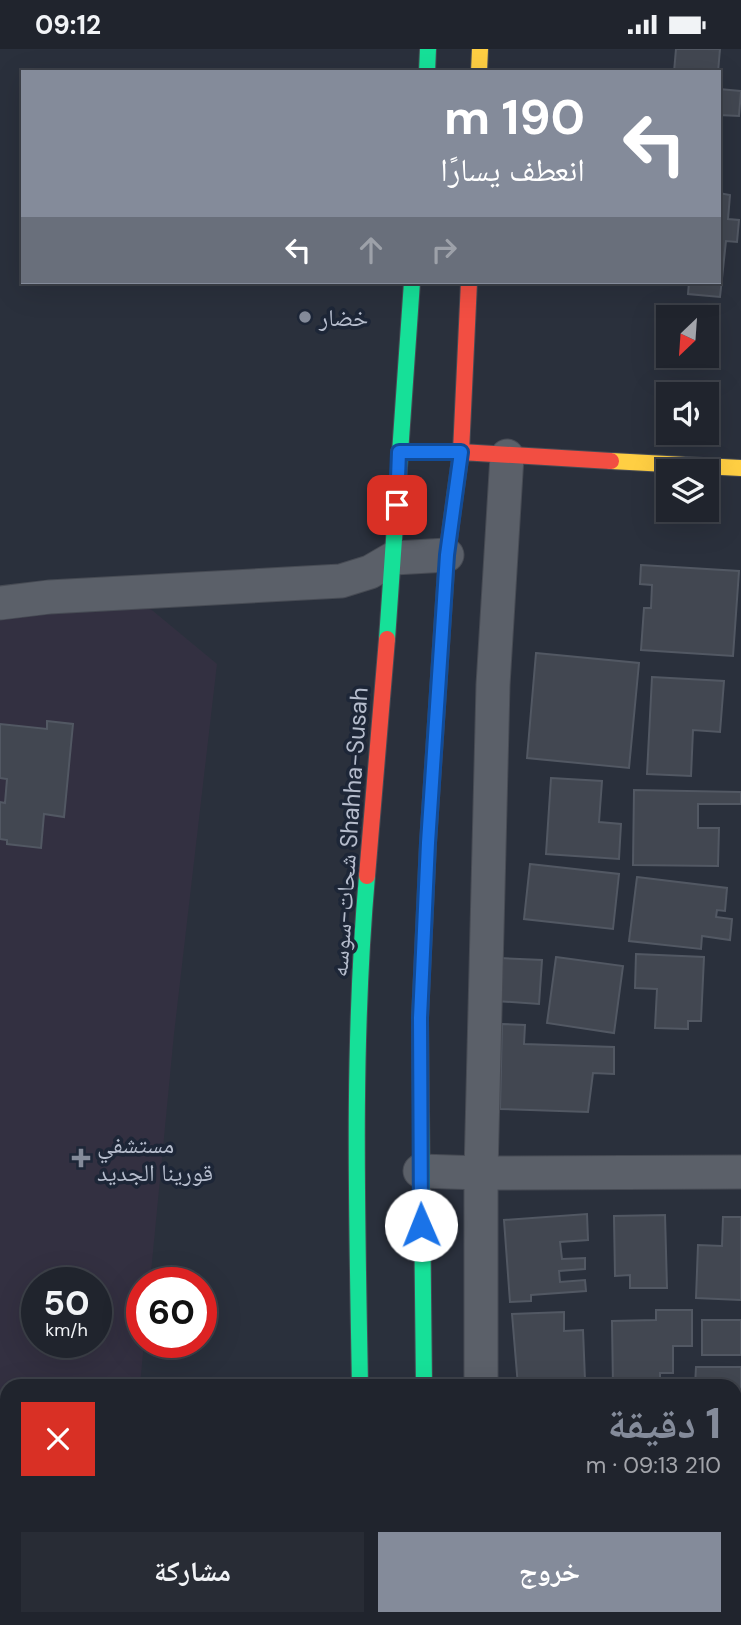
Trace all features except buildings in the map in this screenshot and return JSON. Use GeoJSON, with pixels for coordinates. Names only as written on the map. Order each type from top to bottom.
{"type":"FeatureCollection","features":[{"type":"Feature","properties":{"kind":"main road"},"geometry":{"type":"LineString","coordinates":[[427,70],[428,49]]}},
{"type":"Feature","properties":{"kind":"main road"},"geometry":{"type":"LineString","coordinates":[[479,70],[480,49]]}},
{"type":"Feature","properties":{"kind":"main road","name":"شحات-سوسه Shahha-Susah"},"geometry":{"type":"LineString","coordinates":[[360,1379],[356,1171],[358,1029],[364,910],[394,558],[411,284]]}},
{"type":"Feature","properties":{"kind":"main road"},"geometry":{"type":"LineString","coordinates":[[424,1379],[419,1171],[421,1004],[428,843],[447,555],[461,452],[469,284]]}},
{"type":"Feature","properties":{"kind":"main road"},"geometry":{"type":"LineString","coordinates":[[399,452],[461,452],[741,468]]}},
{"type":"Feature","properties":{"kind":"street"},"geometry":{"type":"LineString","coordinates":[[481,1379],[481,1173],[493,685],[507,456]]}},
{"type":"Feature","properties":{"kind":"street"},"geometry":{"type":"LineString","coordinates":[[0,603],[49,597],[341,581],[370,572],[394,558],[447,555]]}},
{"type":"Feature","properties":{"kind":"street"},"geometry":{"type":"LineString","coordinates":[[419,1171],[741,1172]]}},
{"type":"Feature","properties":{"kind":"shaded area","name":"مستشفي قورينا الجديد"},"geometry":{"type":"Polygon","coordinates":[[[141,601],[217,664],[174,1034],[152,1267],[126,1267],[126,1358],[143,1358],[141,1379],[0,1379],[0,619],[141,601]]]}},
{"type":"Feature","properties":{"kind":"traffic: fast"},"geometry":{"type":"LineString","coordinates":[[427,70],[428,49]]}},
{"type":"Feature","properties":{"kind":"traffic: fast"},"geometry":{"type":"LineString","coordinates":[[387,639],[412,284]]}},
{"type":"Feature","properties":{"kind":"traffic: fast"},"geometry":{"type":"LineString","coordinates":[[424,1379],[420,1018],[428,843],[447,555],[455,495]]}},
{"type":"Feature","properties":{"kind":"traffic: fast"},"geometry":{"type":"LineString","coordinates":[[360,1379],[357,1067],[367,876]]}},
{"type":"Feature","properties":{"kind":"traffic: slow"},"geometry":{"type":"LineString","coordinates":[[479,70],[480,49]]}},
{"type":"Feature","properties":{"kind":"traffic: slow"},"geometry":{"type":"LineString","coordinates":[[611,461],[741,468]]}},
{"type":"Feature","properties":{"kind":"traffic: jam"},"geometry":{"type":"LineString","coordinates":[[455,495],[461,452],[469,284]]}},
{"type":"Feature","properties":{"kind":"traffic: jam"},"geometry":{"type":"LineString","coordinates":[[399,452],[461,452],[611,461]]}},
{"type":"Feature","properties":{"kind":"traffic: jam"},"geometry":{"type":"LineString","coordinates":[[367,876],[387,639]]}},
{"type":"Feature","properties":{"kind":"place","name":"خضار"},"geometry":{"type":"Point","coordinates":[305,317]}},
{"type":"Feature","properties":{"kind":"place","name":"مستشفي قورينا الجديد"},"geometry":{"type":"Point","coordinates":[81,1158]}},
{"type":"Feature","properties":{"kind":"route"},"geometry":{"type":"LineString","coordinates":[[397,505],[399,452],[461,452],[447,555],[428,843],[420,1018],[421,1225]]}}]}
